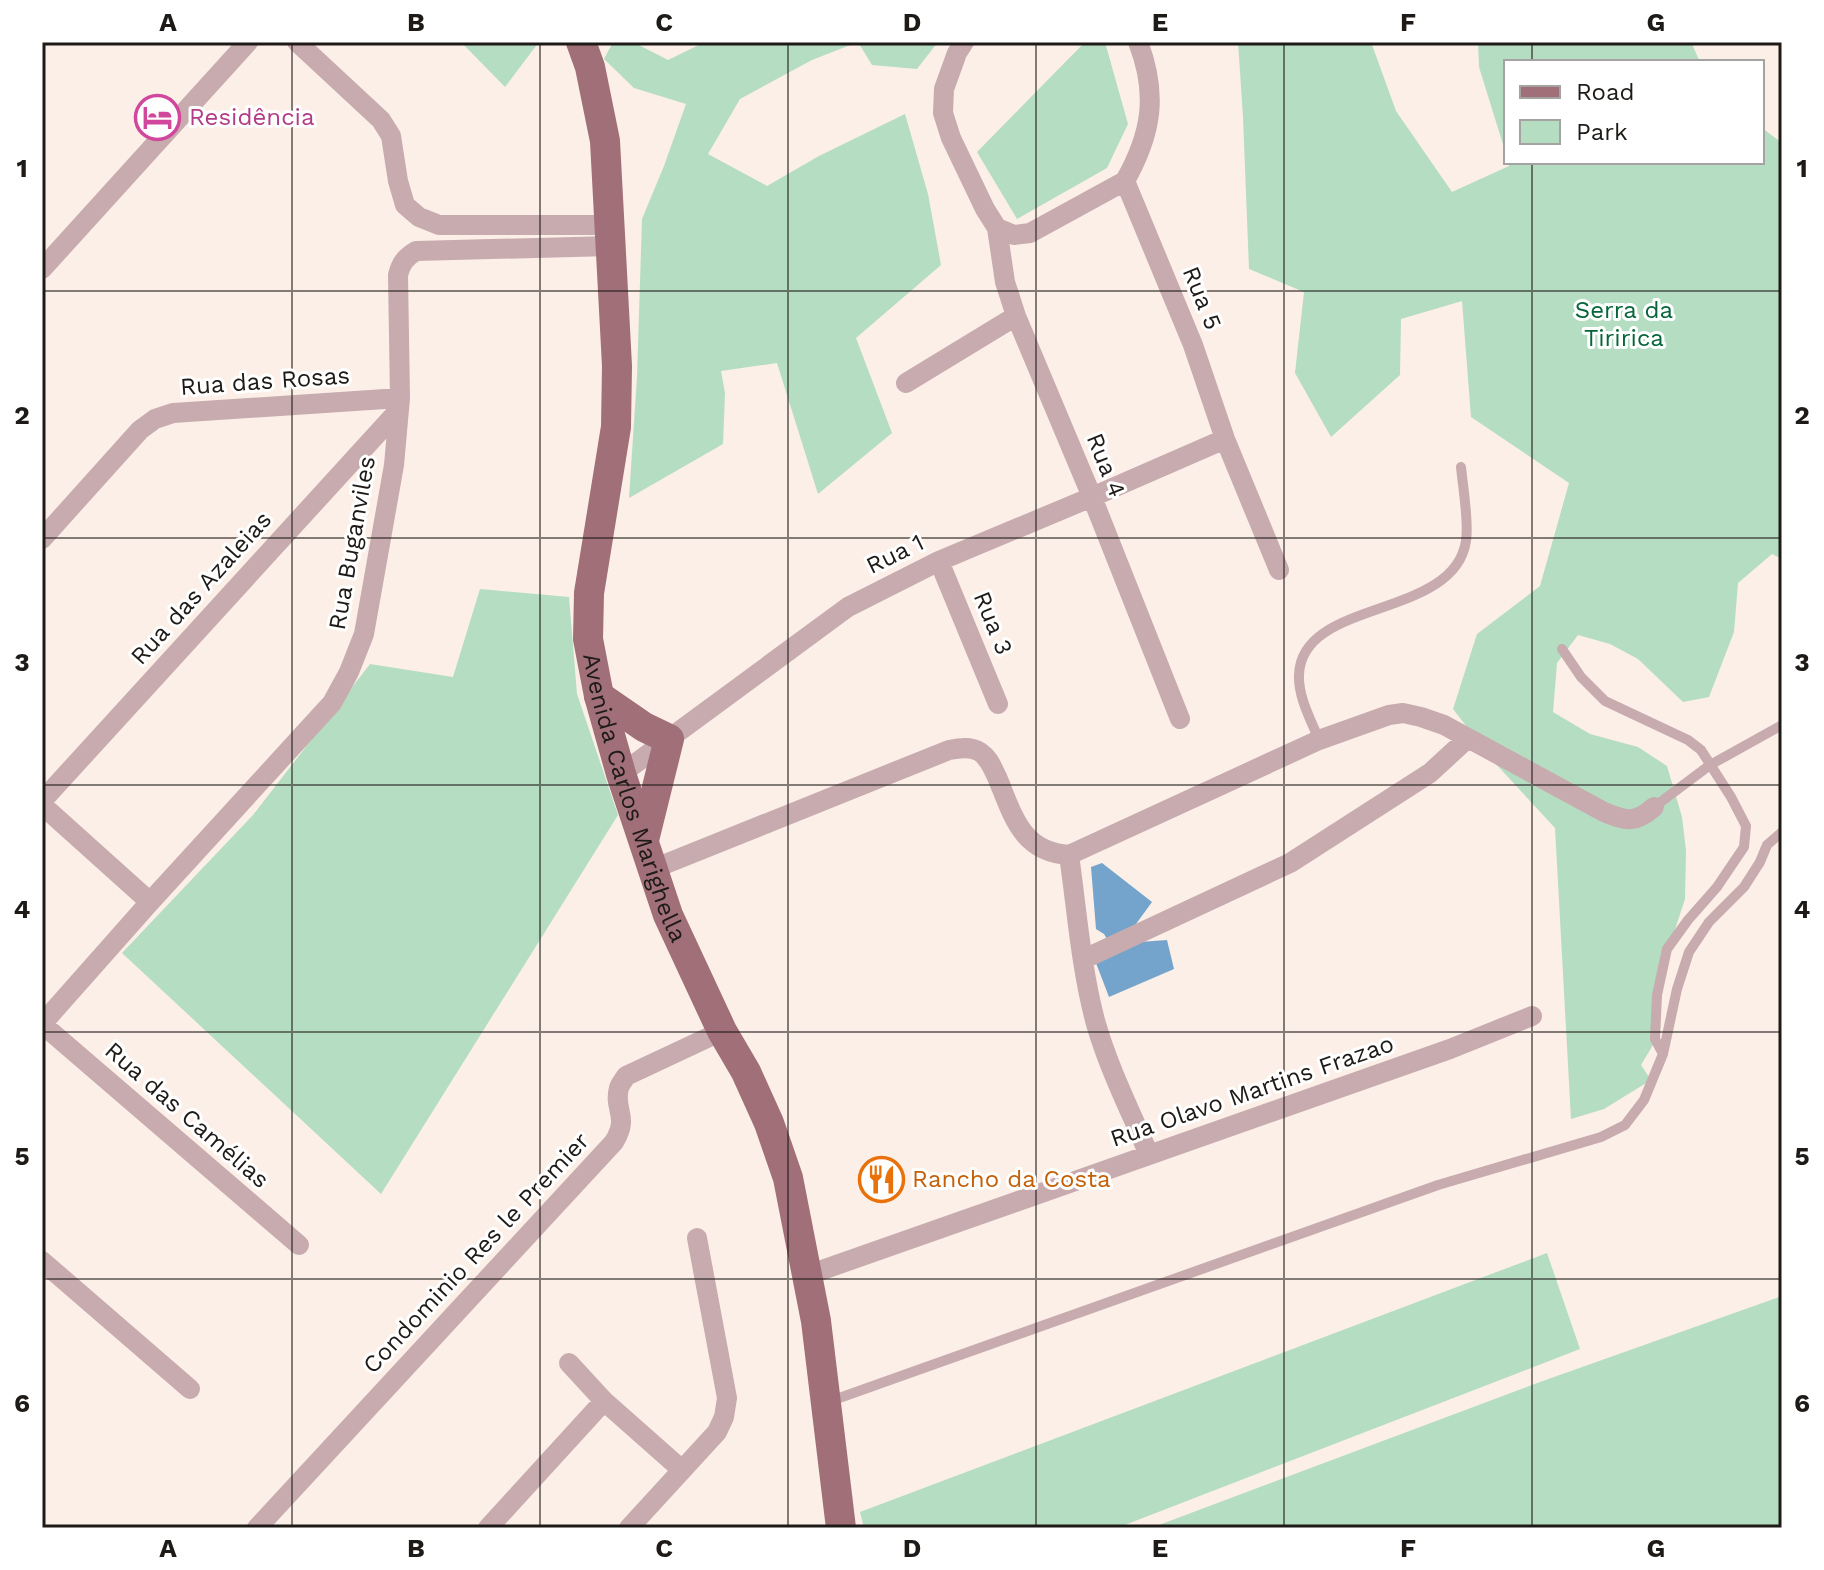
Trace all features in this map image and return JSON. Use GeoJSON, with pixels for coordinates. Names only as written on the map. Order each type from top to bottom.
{"type":"FeatureCollection","features":[{"type":"Feature","properties":{"kind":"main road","name":"Avenida Carlos Marighella"},"geometry":{"type":"LineString","coordinates":[[581,42],[590,67],[605,141],[617,366],[616,427],[589,593],[588,639],[599,696],[621,774],[668,915],[722,1031],[746,1072],[769,1123],[788,1178],[816,1321],[841,1528]]}},
{"type":"Feature","properties":{"kind":"main road"},"geometry":{"type":"LineString","coordinates":[[599,696],[644,727],[669,739],[649,855]]}},
{"type":"Feature","properties":{"kind":"street"},"geometry":{"type":"LineString","coordinates":[[42,269],[248,42]]}},
{"type":"Feature","properties":{"kind":"street"},"geometry":{"type":"LineString","coordinates":[[297,42],[381,120],[391,136],[405,205],[419,217],[439,225],[610,236]]}},
{"type":"Feature","properties":{"kind":"street"},"geometry":{"type":"LineString","coordinates":[[964,42],[944,89],[943,113],[951,138],[985,209],[997,228],[1014,235],[1030,233],[1125,181],[1139,156],[1147,130],[1151,94],[1138,42]]}},
{"type":"Feature","properties":{"kind":"street","name":"Rua 5"},"geometry":{"type":"LineString","coordinates":[[1125,181],[1193,345],[1225,439],[1279,570]]}},
{"type":"Feature","properties":{"kind":"street","name":"Rua 4"},"geometry":{"type":"LineString","coordinates":[[997,228],[1005,282],[1016,316],[1180,719]]}},
{"type":"Feature","properties":{"kind":"street","name":"Rua Buganviles"},"geometry":{"type":"LineString","coordinates":[[42,1024],[332,703],[349,672],[364,634],[394,465],[399,404],[398,275],[401,263],[416,251],[610,236]]}},
{"type":"Feature","properties":{"kind":"street"},"geometry":{"type":"LineString","coordinates":[[906,383],[1016,316]]}},
{"type":"Feature","properties":{"kind":"street","name":"Rua das Rosas"},"geometry":{"type":"LineString","coordinates":[[42,539],[140,430],[155,419],[173,413],[399,404]]}},
{"type":"Feature","properties":{"kind":"street","name":"Rua das Azaleias"},"geometry":{"type":"LineString","coordinates":[[42,803],[399,404]]}},
{"type":"Feature","properties":{"kind":"street","name":"Rua 1"},"geometry":{"type":"LineString","coordinates":[[621,774],[848,607],[939,561],[1225,439]]}},
{"type":"Feature","properties":{"kind":"street","name":"Rua 3"},"geometry":{"type":"LineString","coordinates":[[939,561],[998,704]]}},
{"type":"Feature","properties":{"kind":"street"},"geometry":{"type":"LineString","coordinates":[[649,855],[949,750],[966,748],[978,750],[989,760],[1020,829],[1052,854],[1069,855],[1319,740],[1403,713],[1444,725],[1604,812],[1623,819],[1641,819],[1654,807]]}},
{"type":"Feature","properties":{"kind":"street"},"geometry":{"type":"LineString","coordinates":[[1084,959],[1312,851],[1430,773],[1468,738]]}},
{"type":"Feature","properties":{"kind":"street"},"geometry":{"type":"LineString","coordinates":[[42,803],[150,902]]}},
{"type":"Feature","properties":{"kind":"street"},"geometry":{"type":"LineString","coordinates":[[1069,855],[1088,985],[1100,1035],[1149,1155]]}},
{"type":"Feature","properties":{"kind":"street","name":"Rua Olavo Martins Frazao"},"geometry":{"type":"LineString","coordinates":[[808,1275],[1450,1049],[1532,1016]]}},
{"type":"Feature","properties":{"kind":"street","name":"Rua das Camélias"},"geometry":{"type":"LineString","coordinates":[[42,1024],[299,1245]]}},
{"type":"Feature","properties":{"kind":"street","name":"Condominio Res le Premier"},"geometry":{"type":"LineString","coordinates":[[257,1528],[614,1142],[622,1119],[619,1088],[626,1076],[722,1031]]}},
{"type":"Feature","properties":{"kind":"street"},"geometry":{"type":"LineString","coordinates":[[629,1528],[717,1432],[724,1417],[727,1398],[697,1238]]}},
{"type":"Feature","properties":{"kind":"street"},"geometry":{"type":"LineString","coordinates":[[46,1272],[190,1389]]}},
{"type":"Feature","properties":{"kind":"street"},"geometry":{"type":"LineString","coordinates":[[569,1363],[604,1401],[682,1470]]}},
{"type":"Feature","properties":{"kind":"street"},"geometry":{"type":"LineString","coordinates":[[488,1528],[604,1401]]}},
{"type":"Feature","properties":{"kind":"lane"},"geometry":{"type":"LineString","coordinates":[[1319,740],[1298,676],[1302,657],[1314,641],[1332,627],[1421,593],[1447,577],[1466,542],[1461,467]]}},
{"type":"Feature","properties":{"kind":"lane"},"geometry":{"type":"LineString","coordinates":[[1562,649],[1581,677],[1605,701],[1688,740],[1701,750],[1746,826],[1744,847],[1717,887],[1667,949],[1656,1006],[1655,1039],[1663,1054]]}},
{"type":"Feature","properties":{"kind":"lane"},"geometry":{"type":"LineString","coordinates":[[1654,807],[1710,765],[1782,725]]}},
{"type":"Feature","properties":{"kind":"lane"},"geometry":{"type":"LineString","coordinates":[[826,1403],[1438,1185],[1601,1137],[1625,1125],[1644,1100],[1663,1054],[1677,989],[1689,952],[1709,922],[1744,887],[1767,845],[1782,832]]}},
{"type":"Feature","properties":{"kind":"green space"},"geometry":{"type":"Polygon","coordinates":[[[461,42],[539,42],[505,87],[461,42]]]}},
{"type":"Feature","properties":{"kind":"green space"},"geometry":{"type":"Polygon","coordinates":[[[613,42],[633,42],[668,60],[705,42],[858,42],[812,60],[740,99],[708,154],[767,186],[819,156],[905,114],[928,194],[941,265],[856,338],[892,433],[818,494],[777,363],[721,371],[725,393],[723,444],[629,498],[642,219],[686,104],[634,88],[604,59],[613,42]]]}},
{"type":"Feature","properties":{"kind":"green space"},"geometry":{"type":"Polygon","coordinates":[[[858,42],[938,42],[917,69],[872,65],[858,42]]]}},
{"type":"Feature","properties":{"kind":"green space"},"geometry":{"type":"Polygon","coordinates":[[[1085,42],[1105,42],[1128,124],[1107,168],[1017,219],[977,152],[1085,42]]]}},
{"type":"Feature","properties":{"kind":"green space","name":"Serra da Tiririca"},"geometry":{"type":"Polygon","coordinates":[[[1238,42],[1371,42],[1396,111],[1452,192],[1508,164],[1764,164],[1764,130],[1782,143],[1782,559],[1772,554],[1738,583],[1734,632],[1709,697],[1683,702],[1638,659],[1610,644],[1578,635],[1557,663],[1553,712],[1590,734],[1638,747],[1667,766],[1682,817],[1686,851],[1685,899],[1666,957],[1653,1045],[1641,1065],[1651,1080],[1604,1109],[1571,1119],[1555,828],[1494,762],[1453,709],[1477,634],[1540,586],[1569,483],[1471,417],[1462,301],[1401,319],[1400,375],[1331,437],[1295,373],[1304,292],[1249,269],[1238,42]]]}},
{"type":"Feature","properties":{"kind":"green space"},"geometry":{"type":"Polygon","coordinates":[[[1478,42],[1691,42],[1699,60],[1504,60],[1504,148],[1479,67],[1478,42]]]}},
{"type":"Feature","properties":{"kind":"green space"},"geometry":{"type":"Polygon","coordinates":[[[480,589],[569,597],[577,694],[618,815],[381,1194],[122,953],[253,815],[370,664],[453,677],[480,589]]]}},
{"type":"Feature","properties":{"kind":"green space"},"geometry":{"type":"Polygon","coordinates":[[[1547,1253],[1580,1349],[1117,1528],[864,1528],[860,1512],[1547,1253]]]}},
{"type":"Feature","properties":{"kind":"green space"},"geometry":{"type":"Polygon","coordinates":[[[1782,1296],[1782,1528],[1151,1528],[1540,1382],[1782,1296]]]}},
{"type":"Feature","properties":{"kind":"water"},"geometry":{"type":"Polygon","coordinates":[[[1102,863],[1152,902],[1136,924],[1140,942],[1167,940],[1174,969],[1109,997],[1096,963],[1115,952],[1104,934],[1096,929],[1091,867],[1102,863]]]}},
{"type":"Feature","properties":{"kind":"place","name":"Residência"},"geometry":{"type":"Point","coordinates":[158,117]}},
{"type":"Feature","properties":{"kind":"place","name":"Rancho da Costa"},"geometry":{"type":"Point","coordinates":[881,1179]}}]}
